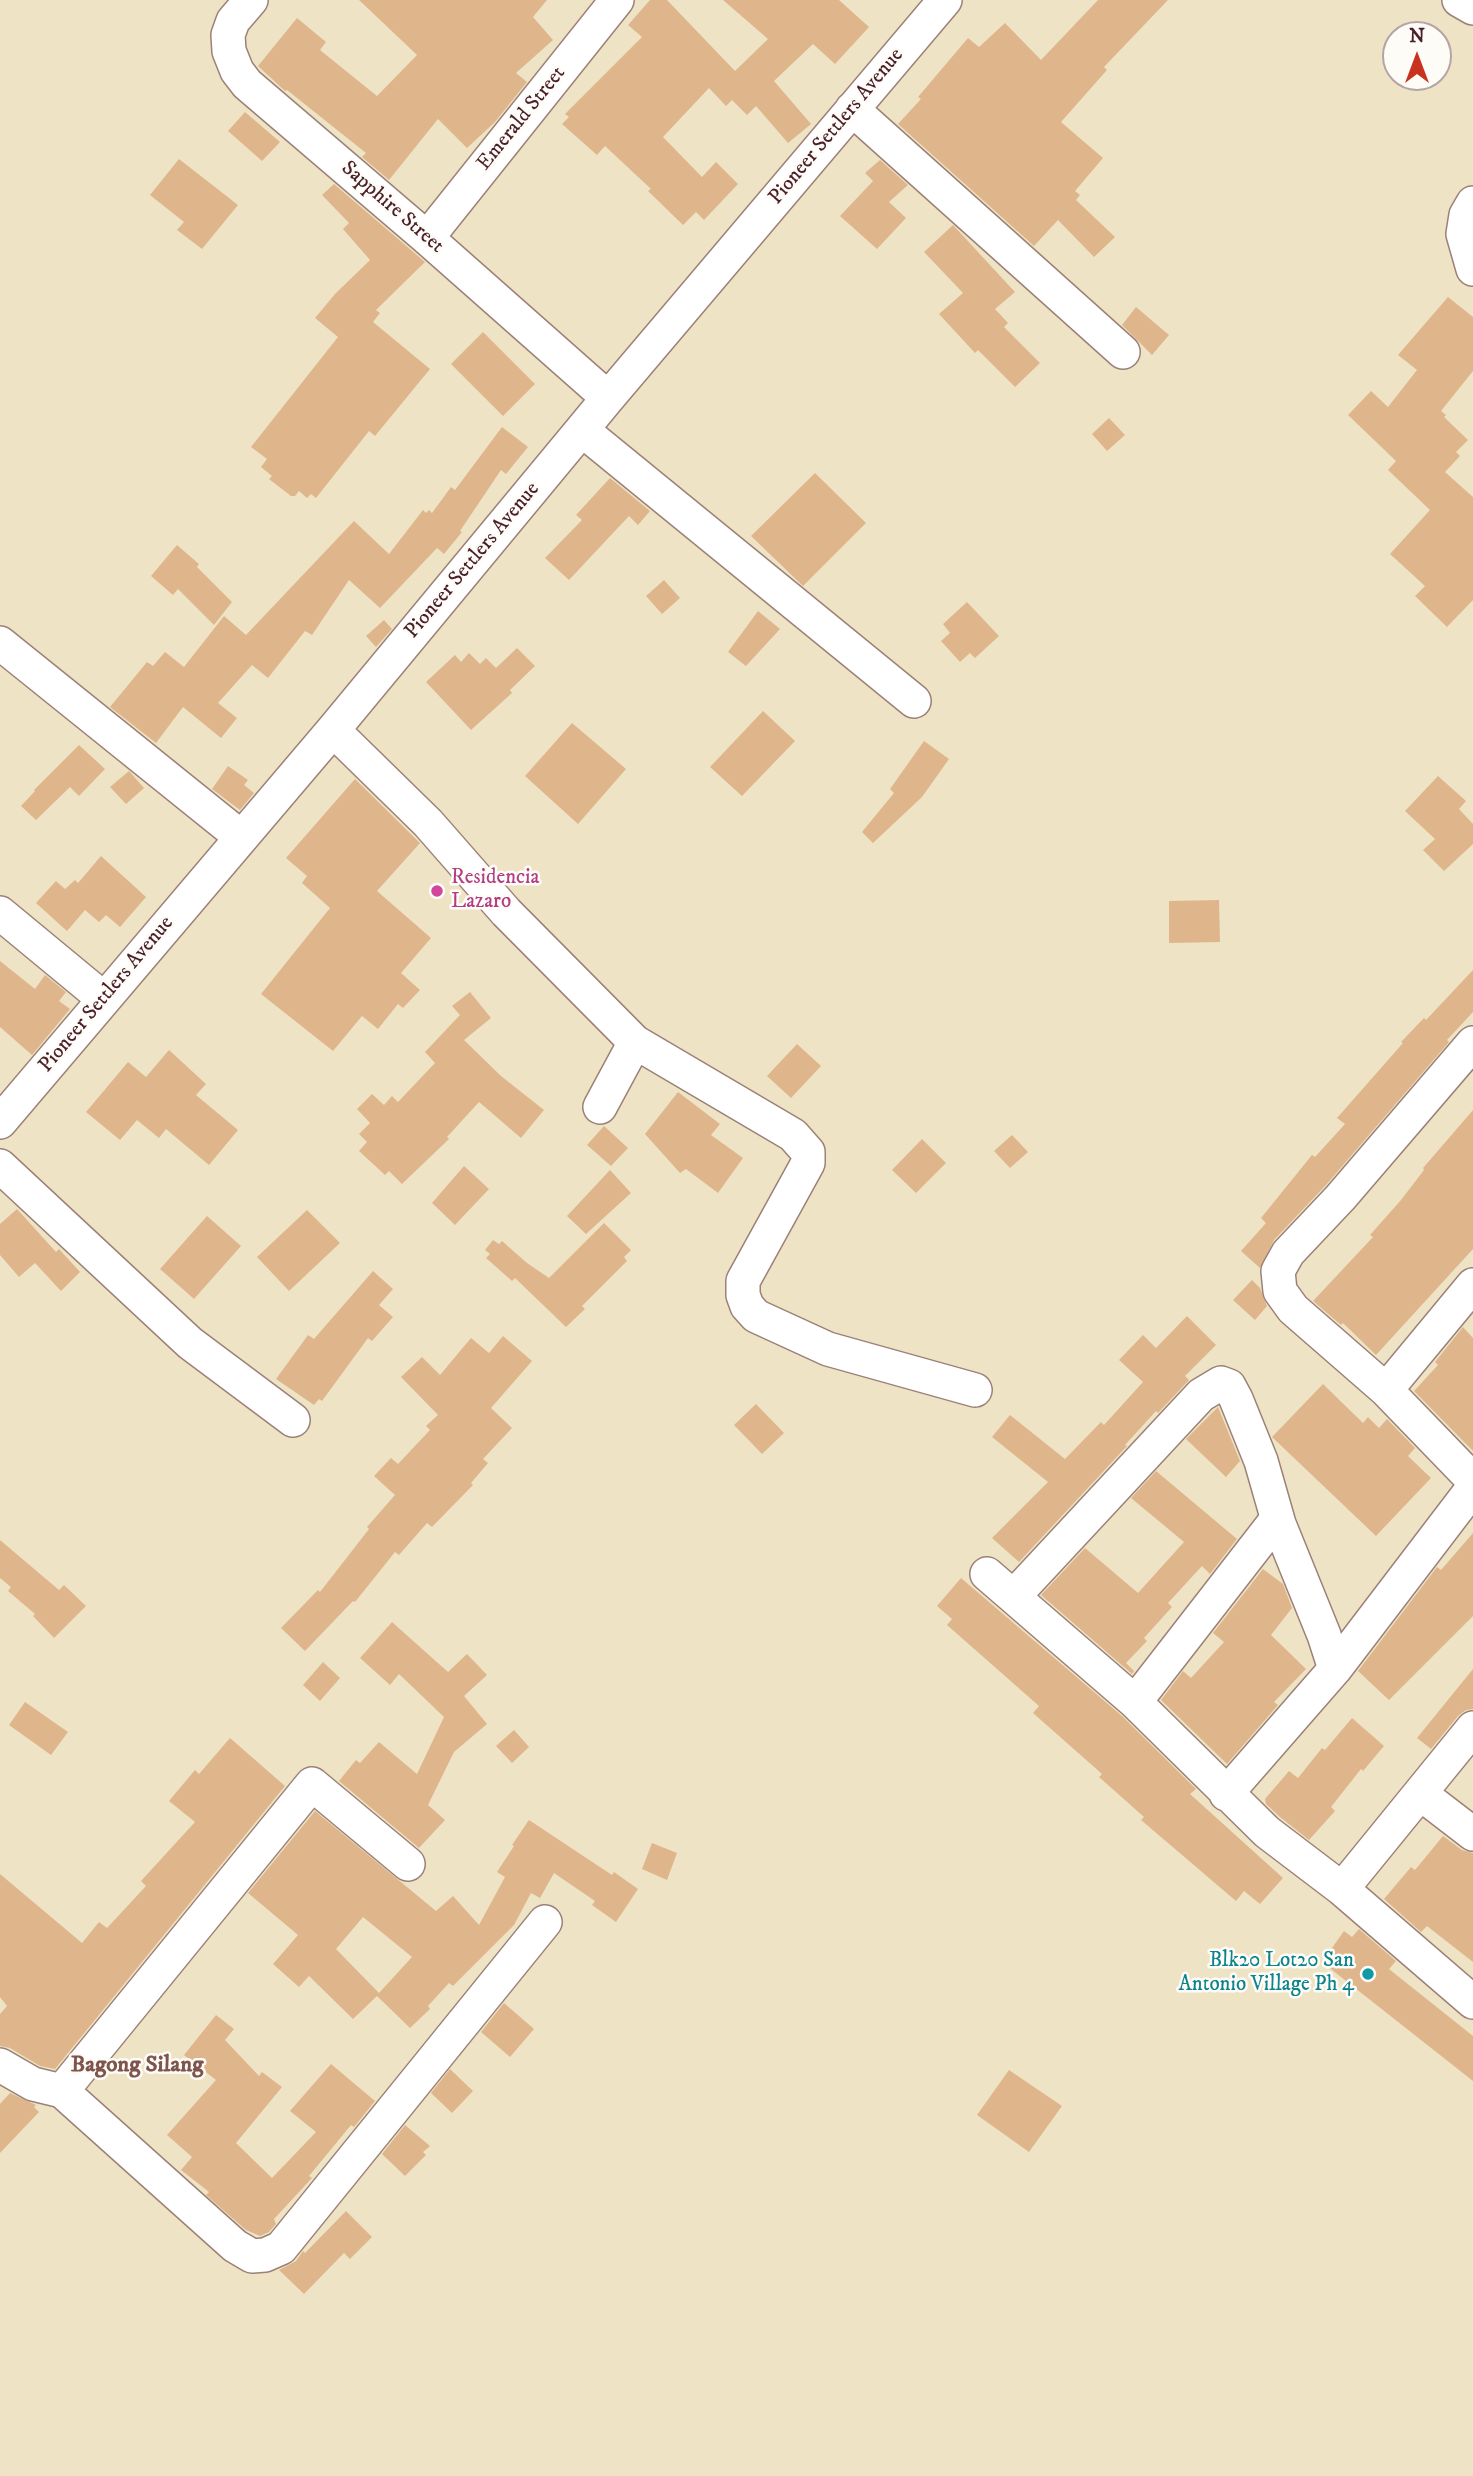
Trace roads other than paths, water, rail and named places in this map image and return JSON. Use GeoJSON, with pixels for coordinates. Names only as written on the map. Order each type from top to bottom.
{"type":"FeatureCollection","features":[{"type":"Feature","properties":{"kind":"street","name":"Sapphire Street"},"geometry":{"type":"LineString","coordinates":[[251,0],[233,21],[229,35],[229,51],[237,71],[247,83],[608,398]]}},
{"type":"Feature","properties":{"kind":"street","name":"Emerald Street"},"geometry":{"type":"LineString","coordinates":[[427,238],[617,0]]}},
{"type":"Feature","properties":{"kind":"street","name":"Pioneer Settlers Avenue"},"geometry":{"type":"LineString","coordinates":[[0,1122],[333,730],[608,398],[945,0]]}},
{"type":"Feature","properties":{"kind":"street"},"geometry":{"type":"LineString","coordinates":[[1459,0],[1473,8]]}},
{"type":"Feature","properties":{"kind":"street"},"geometry":{"type":"LineString","coordinates":[[852,109],[1123,352]]}},
{"type":"Feature","properties":{"kind":"street"},"geometry":{"type":"LineString","coordinates":[[1473,203],[1466,215],[1463,234],[1473,269]]}},
{"type":"Feature","properties":{"kind":"street"},"geometry":{"type":"LineString","coordinates":[[582,430],[914,701]]}},
{"type":"Feature","properties":{"kind":"street"},"geometry":{"type":"LineString","coordinates":[[0,643],[241,837]]}},
{"type":"Feature","properties":{"kind":"street"},"geometry":{"type":"LineString","coordinates":[[333,730],[428,823],[506,912],[635,1042],[793,1135],[808,1152],[808,1163],[743,1281],[743,1295],[747,1306],[756,1316],[828,1349],[975,1390]]}},
{"type":"Feature","properties":{"kind":"street"},"geometry":{"type":"LineString","coordinates":[[0,913],[104,999]]}},
{"type":"Feature","properties":{"kind":"street"},"geometry":{"type":"LineString","coordinates":[[600,1107],[635,1042]]}},
{"type":"Feature","properties":{"kind":"street"},"geometry":{"type":"LineString","coordinates":[[1473,1043],[1340,1198],[1287,1253],[1278,1272],[1280,1291],[1293,1309],[1386,1390],[1473,1480]]}},
{"type":"Feature","properties":{"kind":"street"},"geometry":{"type":"LineString","coordinates":[[0,1166],[190,1343],[293,1420]]}},
{"type":"Feature","properties":{"kind":"street"},"geometry":{"type":"LineString","coordinates":[[1386,1390],[1473,1284]]}},
{"type":"Feature","properties":{"kind":"street"},"geometry":{"type":"LineString","coordinates":[[1014,1596],[1201,1395],[1221,1383],[1229,1386],[1236,1399],[1261,1461],[1277,1519],[1335,1669]]}},
{"type":"Feature","properties":{"kind":"street"},"geometry":{"type":"LineString","coordinates":[[1226,1794],[1335,1669],[1473,1488]]}},
{"type":"Feature","properties":{"kind":"street"},"geometry":{"type":"LineString","coordinates":[[1135,1702],[1277,1519]]}},
{"type":"Feature","properties":{"kind":"street"},"geometry":{"type":"LineString","coordinates":[[987,1574],[1135,1702],[1267,1832],[1342,1889],[1473,2002]]}},
{"type":"Feature","properties":{"kind":"street"},"geometry":{"type":"LineString","coordinates":[[1342,1889],[1473,1728]]}},
{"type":"Feature","properties":{"kind":"street"},"geometry":{"type":"LineString","coordinates":[[62,2091],[312,1784],[408,1864]]}},
{"type":"Feature","properties":{"kind":"street"},"geometry":{"type":"LineString","coordinates":[[1421,1794],[1473,1834]]}},
{"type":"Feature","properties":{"kind":"street"},"geometry":{"type":"LineString","coordinates":[[0,2065],[33,2084],[62,2091],[235,2246],[252,2256],[265,2255],[281,2248],[545,1922]]}},
{"type":"Feature","properties":{"kind":"place","name":"Residencia Lazaro"},"geometry":{"type":"Point","coordinates":[437,891]}},
{"type":"Feature","properties":{"kind":"place","name":"Blk20 Lot20 San Antonio Village Ph 4"},"geometry":{"type":"Point","coordinates":[1368,1974]}},
{"type":"Feature","properties":{"kind":"district","name":"Bagong Silang"},"geometry":{"type":"Point","coordinates":[137,2066]}}]}
